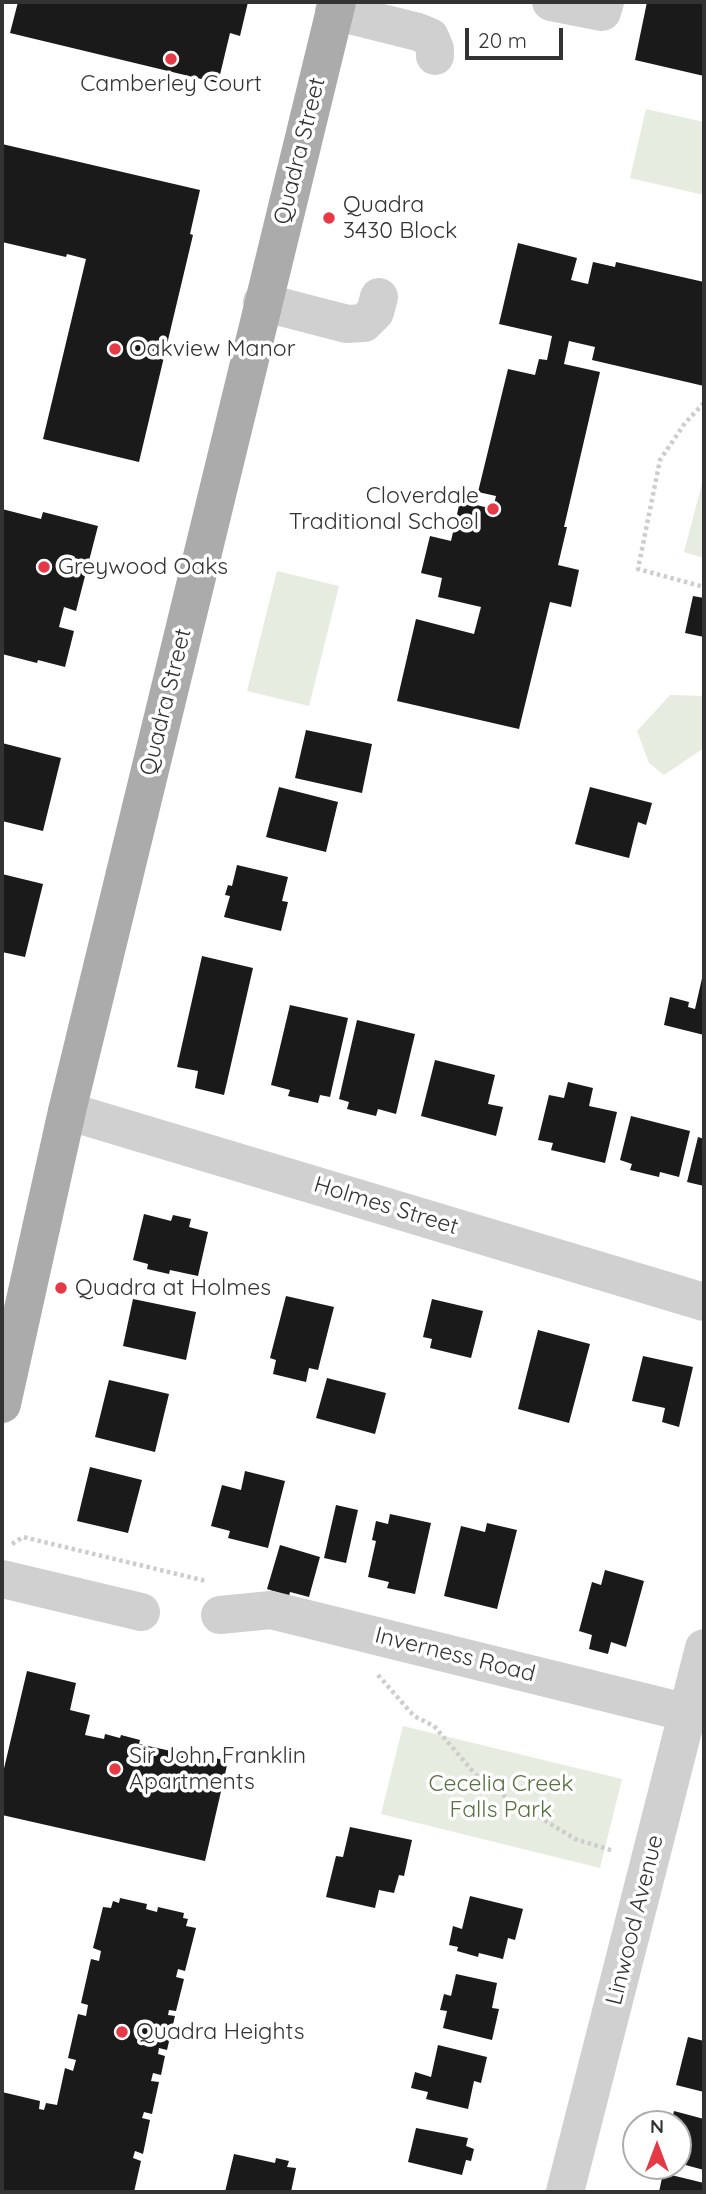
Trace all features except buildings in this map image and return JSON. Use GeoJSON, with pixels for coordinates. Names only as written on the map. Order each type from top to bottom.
{"type":"FeatureCollection","features":[{"type":"Feature","properties":{"kind":"main road","name":"Quadra Street"},"geometry":{"type":"LineString","coordinates":[[2,1404],[68,1111],[335,7]]}},
{"type":"Feature","properties":{"kind":"street"},"geometry":{"type":"LineString","coordinates":[[551,2],[602,12],[605,2]]}},
{"type":"Feature","properties":{"kind":"street"},"geometry":{"type":"LineString","coordinates":[[335,7],[430,37],[435,56]]}},
{"type":"Feature","properties":{"kind":"street"},"geometry":{"type":"LineString","coordinates":[[262,302],[347,324],[363,323],[375,312],[379,297]]}},
{"type":"Feature","properties":{"kind":"street","name":"Holmes Street"},"geometry":{"type":"LineString","coordinates":[[68,1111],[704,1301]]}},
{"type":"Feature","properties":{"kind":"street"},"geometry":{"type":"LineString","coordinates":[[2,1579],[141,1612]]}},
{"type":"Feature","properties":{"kind":"street","name":"Inverness Road"},"geometry":{"type":"LineString","coordinates":[[220,1615],[271,1610],[688,1713]]}},
{"type":"Feature","properties":{"kind":"street","name":"Linwood Avenue"},"geometry":{"type":"LineString","coordinates":[[565,2192],[704,1648]]}},
{"type":"Feature","properties":{"kind":"path"},"geometry":{"type":"LineString","coordinates":[[704,403],[685,423],[660,460],[638,569],[704,587]]}},
{"type":"Feature","properties":{"kind":"path"},"geometry":{"type":"LineString","coordinates":[[2,1549],[23,1537],[215,1583],[220,1615]]}},
{"type":"Feature","properties":{"kind":"path"},"geometry":{"type":"LineString","coordinates":[[373,1670],[414,1716],[434,1726],[482,1782],[575,1839],[614,1851]]}},
{"type":"Feature","properties":{"kind":"green space"},"geometry":{"type":"Polygon","coordinates":[[[646,109],[704,122],[704,195],[630,178],[646,109]]]}},
{"type":"Feature","properties":{"kind":"green space"},"geometry":{"type":"Polygon","coordinates":[[[704,476],[704,558],[684,552],[704,476]]]}},
{"type":"Feature","properties":{"kind":"green space"},"geometry":{"type":"Polygon","coordinates":[[[277,571],[339,586],[309,706],[247,691],[277,571]]]}},
{"type":"Feature","properties":{"kind":"green space"},"geometry":{"type":"Polygon","coordinates":[[[670,695],[704,696],[704,748],[664,775],[649,763],[637,731],[670,695]]]}},
{"type":"Feature","properties":{"kind":"green space","name":"Cecelia Creek Falls Park"},"geometry":{"type":"Polygon","coordinates":[[[403,1726],[622,1779],[600,1868],[381,1814],[403,1726]]]}},
{"type":"Feature","properties":{"kind":"place","name":"Camberley Court"},"geometry":{"type":"Point","coordinates":[171,59]}},
{"type":"Feature","properties":{"kind":"place","name":"Quadra 3430 Block"},"geometry":{"type":"Point","coordinates":[329,218]}},
{"type":"Feature","properties":{"kind":"place","name":"Oakview Manor"},"geometry":{"type":"Point","coordinates":[115,349]}},
{"type":"Feature","properties":{"kind":"place","name":"Cloverdale Traditional School"},"geometry":{"type":"Point","coordinates":[493,509]}},
{"type":"Feature","properties":{"kind":"place","name":"Greywood Oaks"},"geometry":{"type":"Point","coordinates":[44,567]}},
{"type":"Feature","properties":{"kind":"place","name":"Quadra at Holmes"},"geometry":{"type":"Point","coordinates":[61,1288]}},
{"type":"Feature","properties":{"kind":"place","name":"Sir John Franklin Apartments"},"geometry":{"type":"Point","coordinates":[115,1769]}},
{"type":"Feature","properties":{"kind":"place","name":"Quadra Heights"},"geometry":{"type":"Point","coordinates":[122,2032]}}]}
